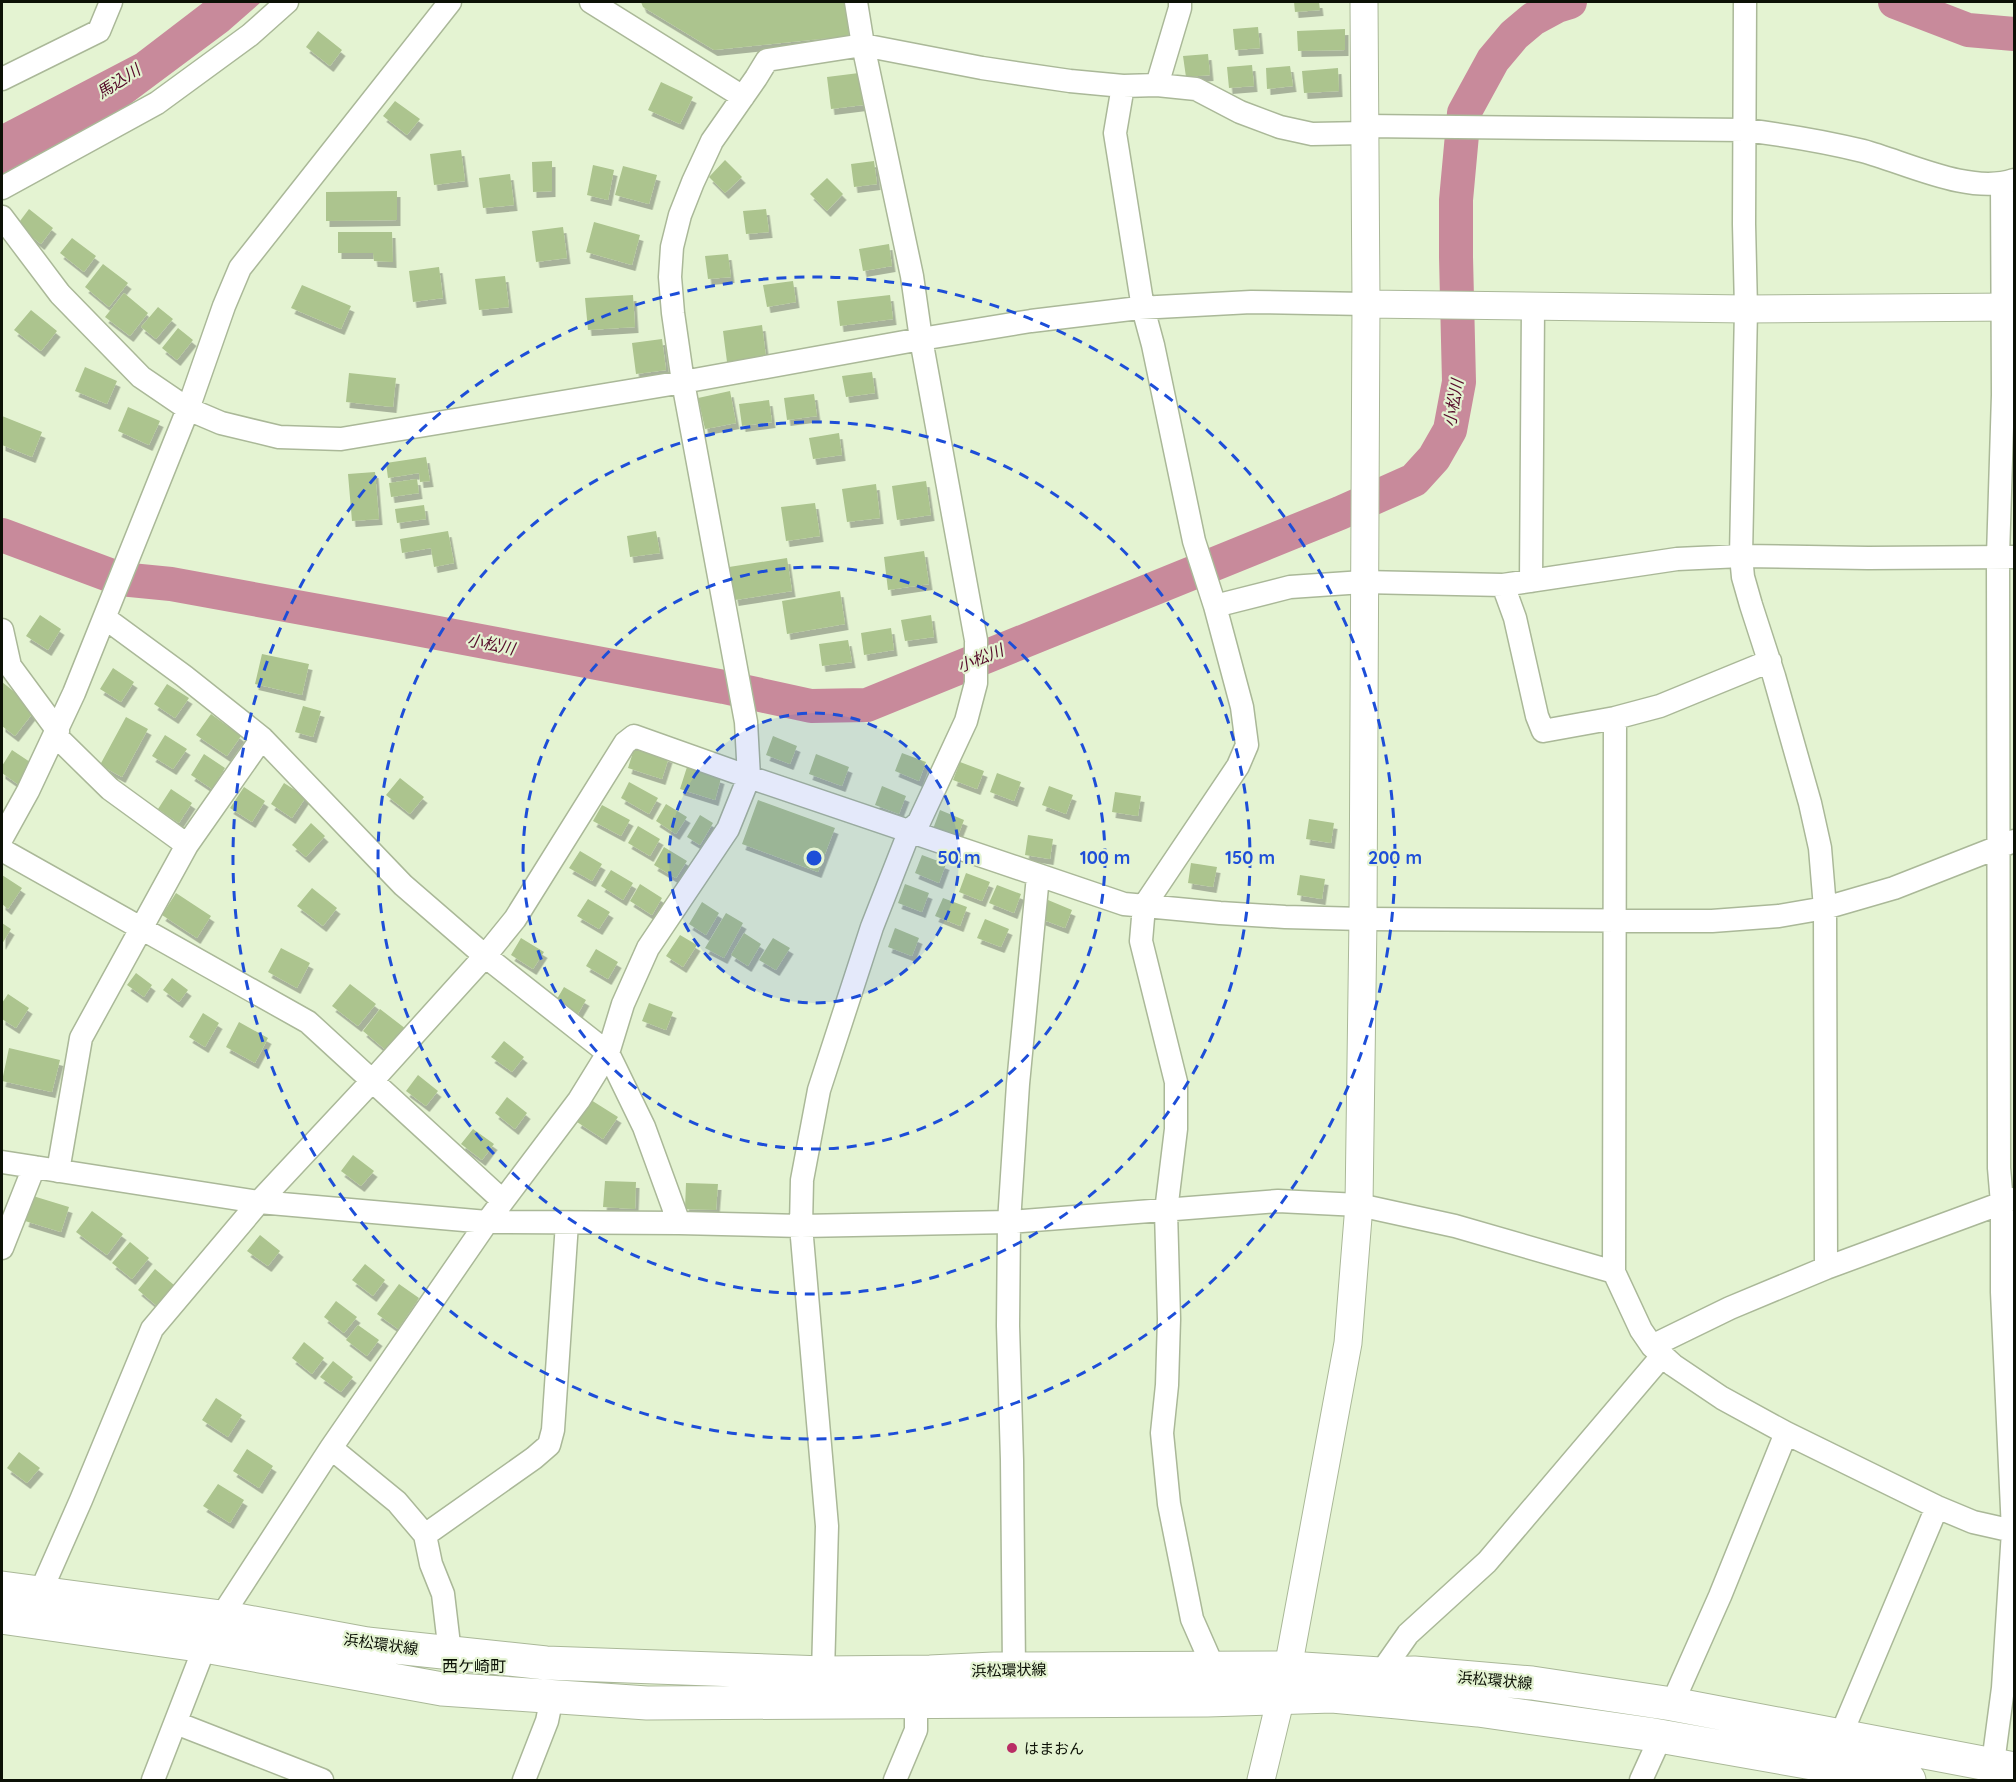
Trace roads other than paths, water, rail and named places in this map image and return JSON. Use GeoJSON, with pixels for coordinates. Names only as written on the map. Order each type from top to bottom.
{"type":"FeatureCollection","features":[{"type":"Feature","properties":{"kind":"main road","name":"浜松環状線"},"geometry":{"type":"LineString","coordinates":[[2,1588],[221,1617],[367,1644],[546,1663],[823,1673],[1014,1669],[1214,1669],[1285,1683],[1332,1696],[1478,1710],[1661,1736],[1909,1780]]}},
{"type":"Feature","properties":{"kind":"main road","name":"浜松環状線"},"geometry":{"type":"LineString","coordinates":[[2,1617],[205,1646],[442,1689],[647,1703],[916,1703],[1285,1683],[1414,1673],[1532,1683],[1672,1704],[1840,1737],[1999,1772]]}},
{"type":"Feature","properties":{"kind":"street"},"geometry":{"type":"LineString","coordinates":[[2,79],[99,31],[111,2]]}},
{"type":"Feature","properties":{"kind":"street"},"geometry":{"type":"LineString","coordinates":[[2,188],[158,103],[250,35],[287,2]]}},
{"type":"Feature","properties":{"kind":"street"},"geometry":{"type":"LineString","coordinates":[[2,838],[57,734],[188,409],[224,306],[240,268],[450,2]]}},
{"type":"Feature","properties":{"kind":"street"},"geometry":{"type":"LineString","coordinates":[[591,2],[743,97]]}},
{"type":"Feature","properties":{"kind":"street"},"geometry":{"type":"LineString","coordinates":[[823,1673],[827,1526],[801,1226],[802,1180],[819,1090],[872,927],[910,830],[919,822],[966,721],[976,683],[976,640],[921,339],[912,276],[856,2]]}},
{"type":"Feature","properties":{"kind":"street"},"geometry":{"type":"LineString","coordinates":[[1157,85],[1180,2]]}},
{"type":"Feature","properties":{"kind":"street"},"geometry":{"type":"LineString","coordinates":[[1261,1780],[1285,1683],[1348,1343],[1359,1205],[1366,304],[1364,2]]}},
{"type":"Feature","properties":{"kind":"street"},"geometry":{"type":"LineString","coordinates":[[1745,2],[1746,309],[1741,556],[1746,586],[1770,661],[1810,803],[1820,848],[1825,908],[1826,1268]]}},
{"type":"Feature","properties":{"kind":"street"},"geometry":{"type":"LineString","coordinates":[[153,1780],[205,1646],[221,1617],[331,1448],[502,1200],[579,1100],[608,1053],[623,1004],[648,948],[728,829],[749,777],[746,722],[683,381],[670,277],[672,247],[680,215],[712,141],[767,60],[863,45],[982,68],[1070,81],[1197,89],[1240,112],[1280,127],[1312,135],[1365,130],[1444,128],[1745,130],[1800,136],[1870,153],[1960,181],[2008,182],[2008,307],[2003,395],[2006,556],[2006,844],[2000,1168],[2008,1201],[2002,1292],[2014,1531],[1999,1772]]}},
{"type":"Feature","properties":{"kind":"street"},"geometry":{"type":"LineString","coordinates":[[1123,86],[1115,133],[1143,308],[1197,550],[1242,707],[1247,745],[1238,766],[1144,906],[1141,941],[1176,1082],[1176,1129],[1166,1211],[1169,1318],[1167,1385],[1162,1433],[1168,1504],[1192,1619],[1214,1669]]}},
{"type":"Feature","properties":{"kind":"street"},"geometry":{"type":"LineString","coordinates":[[2,217],[60,294],[141,377],[188,409],[221,423],[279,437],[341,439],[1031,321],[1143,308],[1251,302],[1746,309],[2008,307]]}},
{"type":"Feature","properties":{"kind":"street"},"geometry":{"type":"LineString","coordinates":[[1531,581],[1533,307]]}},
{"type":"Feature","properties":{"kind":"street"},"geometry":{"type":"LineString","coordinates":[[1212,597],[1290,587],[1363,582],[1503,585],[1677,559],[1741,556],[1868,558],[2006,556]]}},
{"type":"Feature","properties":{"kind":"street"},"geometry":{"type":"LineString","coordinates":[[1503,585],[1515,618],[1537,716],[1543,731],[1615,718],[1660,706],[1770,661]]}},
{"type":"Feature","properties":{"kind":"street"},"geometry":{"type":"LineString","coordinates":[[105,618],[184,676],[262,738],[403,885],[485,956],[608,1053],[644,1128],[679,1223]]}},
{"type":"Feature","properties":{"kind":"street"},"geometry":{"type":"LineString","coordinates":[[2,630],[10,666],[57,734],[110,789],[187,845]]}},
{"type":"Feature","properties":{"kind":"street"},"geometry":{"type":"LineString","coordinates":[[1615,718],[1614,1272],[1641,1330],[1657,1351],[1722,1398],[1786,1433],[1937,1507],[1973,1522],[2014,1531]]}},
{"type":"Feature","properties":{"kind":"street"},"geometry":{"type":"LineString","coordinates":[[40,1593],[152,1329],[259,1202],[485,956],[515,919],[625,743],[634,736],[1038,876],[1124,904],[1144,906],[1285,917],[1712,921],[1779,916],[1825,908],[1894,888],[2006,844]]}},
{"type":"Feature","properties":{"kind":"street"},"geometry":{"type":"LineString","coordinates":[[58,1171],[81,1038],[187,845],[262,738]]}},
{"type":"Feature","properties":{"kind":"street"},"geometry":{"type":"LineString","coordinates":[[2,850],[308,1022],[502,1200]]}},
{"type":"Feature","properties":{"kind":"street"},"geometry":{"type":"LineString","coordinates":[[1014,1669],[1008,1326],[1009,1222],[1018,1084],[1038,876]]}},
{"type":"Feature","properties":{"kind":"street"},"geometry":{"type":"LineString","coordinates":[[2,1162],[259,1202],[487,1222],[801,1226],[1009,1222],[1278,1201],[1359,1205],[1455,1226],[1614,1272]]}},
{"type":"Feature","properties":{"kind":"street"},"geometry":{"type":"LineString","coordinates":[[2,1248],[34,1167]]}},
{"type":"Feature","properties":{"kind":"street"},"geometry":{"type":"LineString","coordinates":[[1380,1674],[1408,1634],[1487,1562],[1657,1351],[1730,1308],[1826,1268],[2008,1201]]}},
{"type":"Feature","properties":{"kind":"street"},"geometry":{"type":"LineString","coordinates":[[425,1535],[549,1445],[553,1430],[567,1223]]}},
{"type":"Feature","properties":{"kind":"street"},"geometry":{"type":"LineString","coordinates":[[1672,1704],[1720,1596],[1786,1433]]}},
{"type":"Feature","properties":{"kind":"street"},"geometry":{"type":"LineString","coordinates":[[331,1448],[397,1502],[425,1535],[431,1564],[443,1594],[450,1653]]}},
{"type":"Feature","properties":{"kind":"street"},"geometry":{"type":"LineString","coordinates":[[1840,1737],[1937,1507]]}},
{"type":"Feature","properties":{"kind":"street"},"geometry":{"type":"LineString","coordinates":[[524,1780],[548,1721],[552,1697]]}},
{"type":"Feature","properties":{"kind":"street"},"geometry":{"type":"LineString","coordinates":[[895,1780],[916,1730],[916,1703]]}},
{"type":"Feature","properties":{"kind":"street"},"geometry":{"type":"LineString","coordinates":[[176,1723],[322,1780]]}},
{"type":"Feature","properties":{"kind":"street"},"geometry":{"type":"LineString","coordinates":[[1641,1780],[1661,1736]]}},
{"type":"Feature","properties":{"kind":"water","name":"馬込川"},"geometry":{"type":"Polygon","coordinates":[[[204,2],[261,2],[228,31],[63,154],[2,179],[2,124],[136,54],[204,2]]]}},
{"type":"Feature","properties":{"kind":"waterway","name":"小松川"},"geometry":{"type":"LineString","coordinates":[[2,535],[120,579],[171,584],[390,624],[724,687],[811,706],[867,705],[1340,513],[1414,480],[1434,458],[1450,430],[1459,382],[1456,200],[1464,113],[1493,60],[1514,35],[1533,19],[1570,2]]}},
{"type":"Feature","properties":{"kind":"waterway","name":"小松川"},"geometry":{"type":"LineString","coordinates":[[1895,2],[1968,30],[2014,34]]}},
{"type":"Feature","properties":{"kind":"place","name":"はまおん"},"geometry":{"type":"Point","coordinates":[1012,1748]}},
{"type":"Feature","properties":{"kind":"district","name":"西ケ崎町"},"geometry":{"type":"Point","coordinates":[474,1666]}}]}
